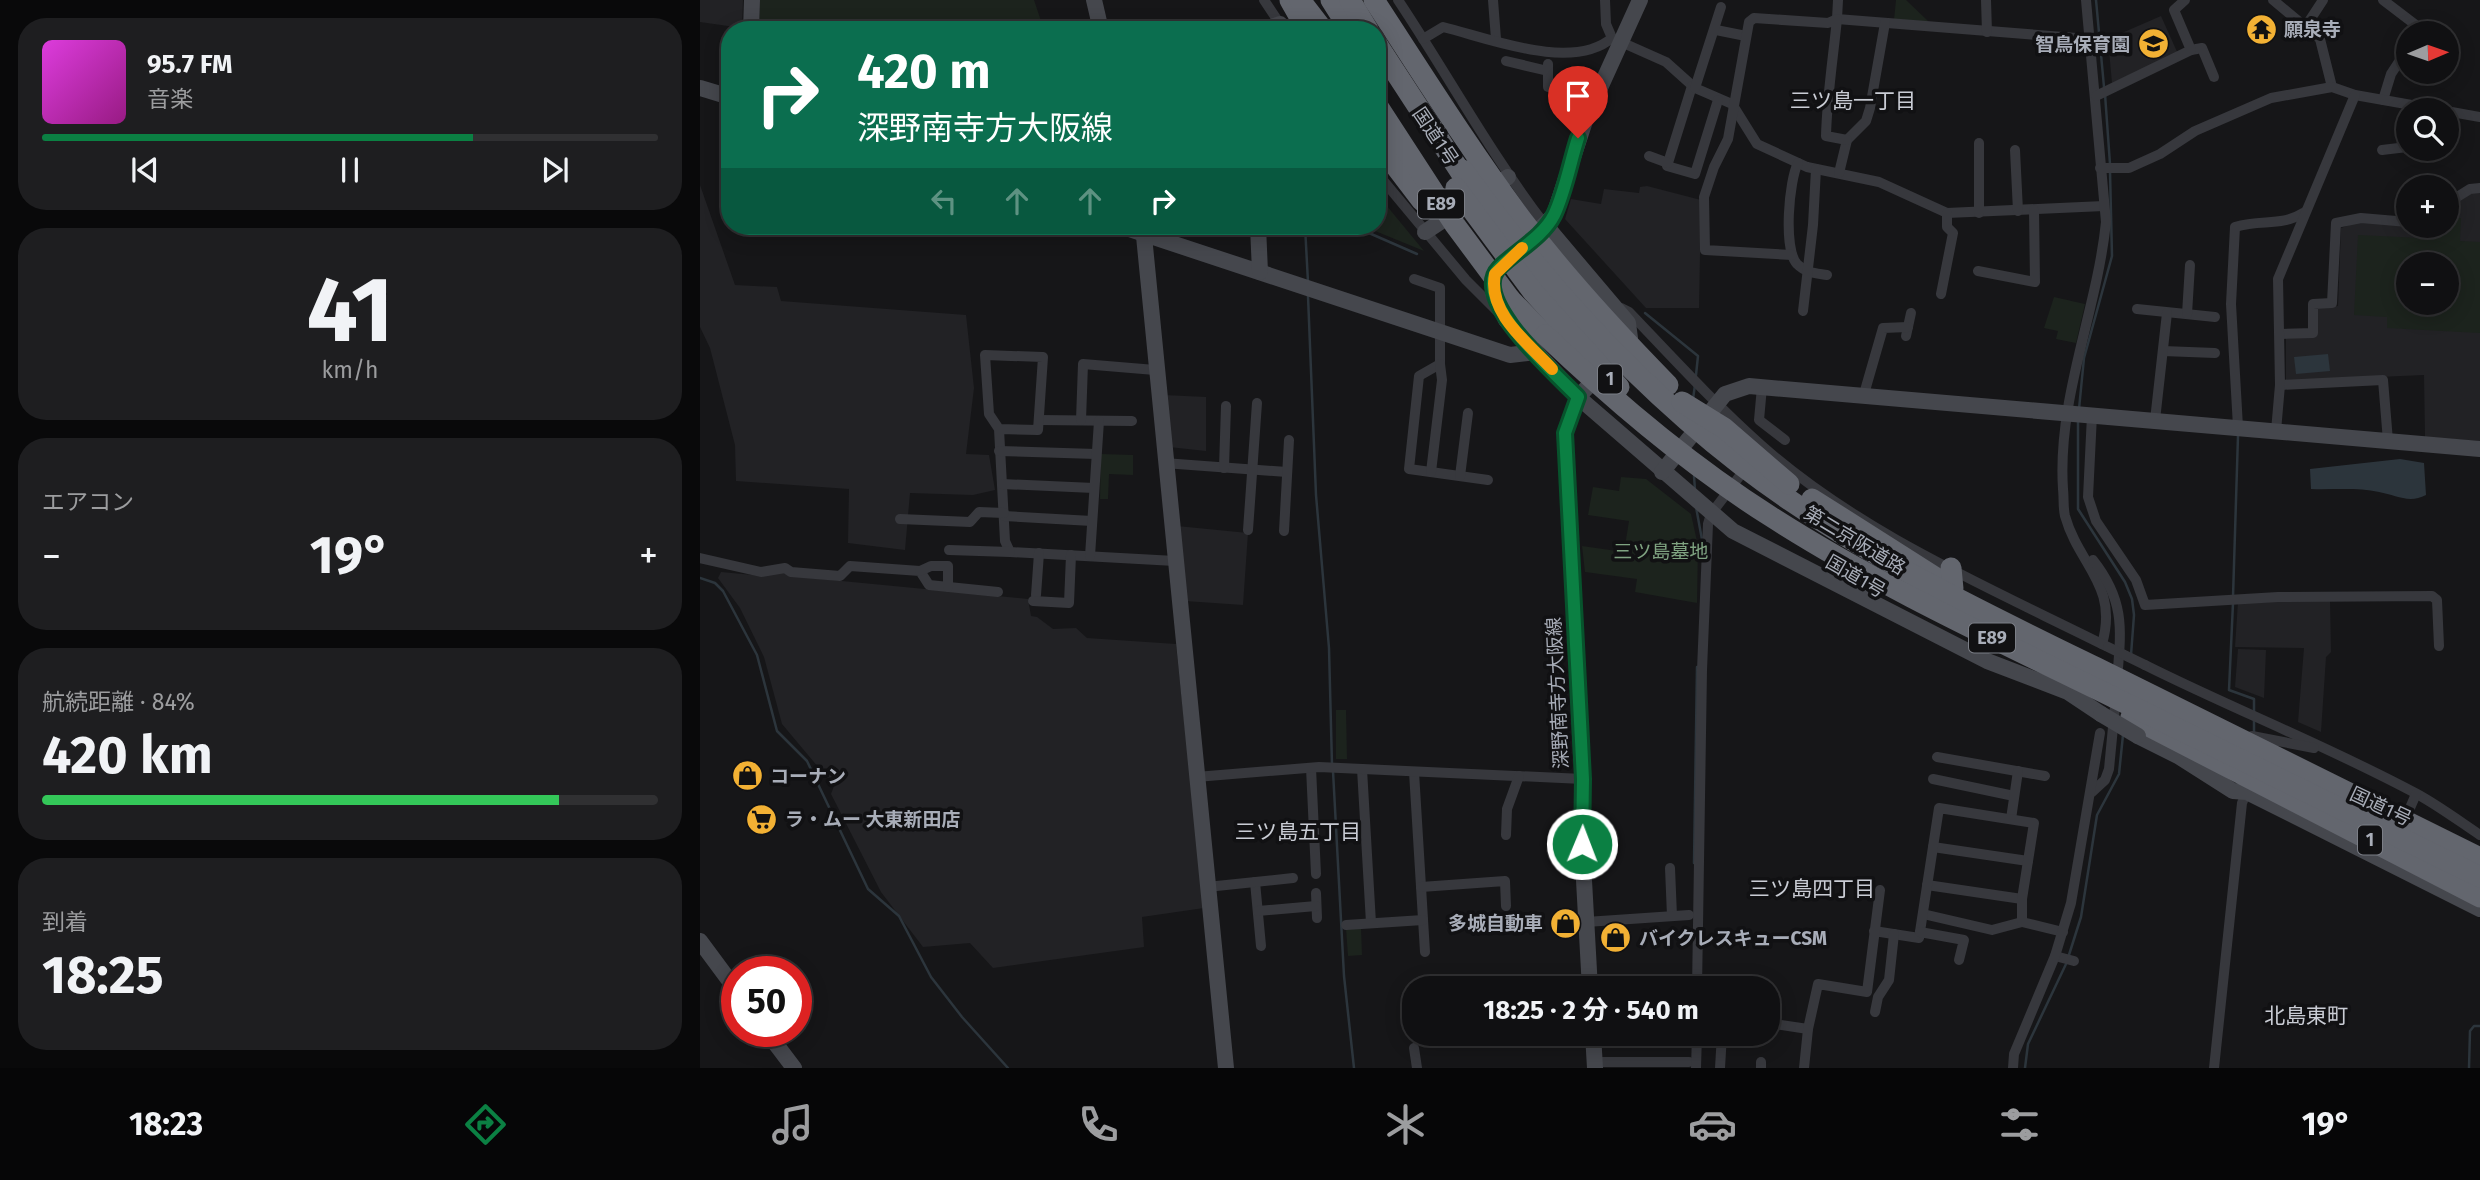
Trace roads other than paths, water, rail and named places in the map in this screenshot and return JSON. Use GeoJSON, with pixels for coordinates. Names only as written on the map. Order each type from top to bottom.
{"type":"FeatureCollection","features":[{"type":"Feature","properties":{"kind":"highway"},"geometry":{"type":"LineString","coordinates":[[1290,0],[1302,21]]}},
{"type":"Feature","properties":{"kind":"highway"},"geometry":{"type":"LineString","coordinates":[[1300,0],[1316,21]]}},
{"type":"Feature","properties":{"kind":"highway"},"geometry":{"type":"LineString","coordinates":[[1331,0],[1344,21]]}},
{"type":"Feature","properties":{"kind":"highway"},"geometry":{"type":"LineString","coordinates":[[1353,0],[1366,21]]}},
{"type":"Feature","properties":{"kind":"highway"},"geometry":{"type":"LineString","coordinates":[[1374,0],[1475,154],[1524,222],[1622,338],[1745,460],[1848,538]]}},
{"type":"Feature","properties":{"kind":"highway","name":"第二京阪道路"},"geometry":{"type":"LineString","coordinates":[[1386,51],[1503,227],[1597,335],[1703,435],[1782,494],[1848,538],[1998,620],[2480,856]]}},
{"type":"Feature","properties":{"kind":"highway","name":"国道1号"},"geometry":{"type":"LineString","coordinates":[[1386,59],[1461,185],[1545,285],[1591,334],[1647,380],[1698,428],[1730,488],[1795,540],[1878,590],[1978,640],[2243,786],[2456,891],[2480,897]]}},
{"type":"Feature","properties":{"kind":"highway","name":"国道1号"},"geometry":{"type":"LineString","coordinates":[[1386,84],[1553,316],[1614,383],[1698,428],[1758,450],[1789,484],[1952,578],[2252,736],[2319,777],[2480,856]]}},
{"type":"Feature","properties":{"kind":"highway","name":"E89"},"geometry":{"type":"LineString","coordinates":[[1386,119],[1508,310]]}},
{"type":"Feature","properties":{"kind":"highway"},"geometry":{"type":"LineString","coordinates":[[1386,154],[1508,310]]}},
{"type":"Feature","properties":{"kind":"highway","name":"第二京阪道路"},"geometry":{"type":"LineString","coordinates":[[1508,310],[1673,447],[1769,515],[1839,558],[1980,632],[2480,877]]}},
{"type":"Feature","properties":{"kind":"street"},"geometry":{"type":"LineString","coordinates":[[751,21],[752,0]]}},
{"type":"Feature","properties":{"kind":"street"},"geometry":{"type":"LineString","coordinates":[[1094,0],[1099,21]]}},
{"type":"Feature","properties":{"kind":"street"},"geometry":{"type":"LineString","coordinates":[[1264,0],[1278,21]]}},
{"type":"Feature","properties":{"kind":"street"},"geometry":{"type":"LineString","coordinates":[[1318,21],[1323,12],[1324,0]]}},
{"type":"Feature","properties":{"kind":"street"},"geometry":{"type":"LineString","coordinates":[[1398,0],[1491,144],[1508,177],[1546,226]]}},
{"type":"Feature","properties":{"kind":"street"},"geometry":{"type":"LineString","coordinates":[[1493,0],[1496,40]]}},
{"type":"Feature","properties":{"kind":"street"},"geometry":{"type":"LineString","coordinates":[[1605,0],[1606,24],[1616,41],[1666,62],[1693,87],[1717,100],[1732,104],[1757,144],[1798,163],[1879,182],[1947,213],[2104,206]]}},
{"type":"Feature","properties":{"kind":"street"},"geometry":{"type":"LineString","coordinates":[[1640,0],[1616,41],[1585,121],[1554,215],[1546,226],[1495,274],[1493,293],[1508,310],[1536,352],[1578,397],[1711,514],[1751,542],[2004,669],[2068,692],[2121,717]]}},
{"type":"Feature","properties":{"kind":"street"},"geometry":{"type":"LineString","coordinates":[[1838,0],[1832,76],[1828,86],[1826,136],[1847,140]]}},
{"type":"Feature","properties":{"kind":"street"},"geometry":{"type":"LineString","coordinates":[[1986,0],[1987,32]]}},
{"type":"Feature","properties":{"kind":"street"},"geometry":{"type":"LineString","coordinates":[[2087,0],[2089,39],[2102,92],[2107,168],[2103,250],[2078,349],[2080,414],[2088,497],[2096,521],[2136,580],[2145,605],[2233,599],[2432,596],[2437,600],[2439,646]]}},
{"type":"Feature","properties":{"kind":"street"},"geometry":{"type":"LineString","coordinates":[[2185,0],[2174,10],[2191,50]]}},
{"type":"Feature","properties":{"kind":"street"},"geometry":{"type":"LineString","coordinates":[[2273,0],[2320,39],[2332,87]]}},
{"type":"Feature","properties":{"kind":"street"},"geometry":{"type":"LineString","coordinates":[[2306,26],[2323,0]]}},
{"type":"Feature","properties":{"kind":"street"},"geometry":{"type":"LineString","coordinates":[[2384,0],[2411,21]]}},
{"type":"Feature","properties":{"kind":"street"},"geometry":{"type":"LineString","coordinates":[[1717,100],[1695,174],[1667,166],[1693,87],[1716,30],[1721,8]]}},
{"type":"Feature","properties":{"kind":"street"},"geometry":{"type":"LineString","coordinates":[[1792,255],[1705,250],[1704,197],[1714,167],[1728,139],[1732,104],[1749,22],[1754,18],[1828,23],[1837,19],[2089,39]]}},
{"type":"Feature","properties":{"kind":"street"},"geometry":{"type":"LineString","coordinates":[[1839,173],[1847,140],[1866,121],[1870,108],[1885,23]]}},
{"type":"Feature","properties":{"kind":"street"},"geometry":{"type":"LineString","coordinates":[[1423,38],[1443,27],[1548,54],[1616,41]]}},
{"type":"Feature","properties":{"kind":"street"},"geometry":{"type":"LineString","coordinates":[[1716,30],[1746,36]]}},
{"type":"Feature","properties":{"kind":"street"},"geometry":{"type":"LineString","coordinates":[[2102,92],[2191,50],[2202,48],[2214,76]]}},
{"type":"Feature","properties":{"kind":"street"},"geometry":{"type":"LineString","coordinates":[[1548,54],[1548,87]]}},
{"type":"Feature","properties":{"kind":"street"},"geometry":{"type":"LineString","coordinates":[[1506,61],[1548,71]]}},
{"type":"Feature","properties":{"kind":"street"},"geometry":{"type":"LineString","coordinates":[[2383,100],[2396,66]]}},
{"type":"Feature","properties":{"kind":"street"},"geometry":{"type":"LineString","coordinates":[[2107,168],[2129,167],[2160,154],[2195,131],[2271,98],[2332,87],[2396,104]]}},
{"type":"Feature","properties":{"kind":"street"},"geometry":{"type":"LineString","coordinates":[[700,88],[721,94]]}},
{"type":"Feature","properties":{"kind":"street"},"geometry":{"type":"LineString","coordinates":[[2276,431],[2280,385],[2278,279],[2355,95]]}},
{"type":"Feature","properties":{"kind":"street"},"geometry":{"type":"LineString","coordinates":[[2459,113],[2480,117]]}},
{"type":"Feature","properties":{"kind":"street"},"geometry":{"type":"LineString","coordinates":[[1979,143],[1979,212]]}},
{"type":"Feature","properties":{"kind":"street"},"geometry":{"type":"LineString","coordinates":[[2382,150],[2396,148]]}},
{"type":"Feature","properties":{"kind":"street"},"geometry":{"type":"LineString","coordinates":[[2015,150],[2018,211]]}},
{"type":"Feature","properties":{"kind":"street"},"geometry":{"type":"LineString","coordinates":[[1649,156],[1668,163]]}},
{"type":"Feature","properties":{"kind":"street"},"geometry":{"type":"LineString","coordinates":[[1798,163],[1791,177],[1789,248],[1795,262],[1807,272],[1827,275]]}},
{"type":"Feature","properties":{"kind":"street"},"geometry":{"type":"LineString","coordinates":[[1803,311],[1816,169]]}},
{"type":"Feature","properties":{"kind":"street"},"geometry":{"type":"LineString","coordinates":[[1426,232],[1508,177]]}},
{"type":"Feature","properties":{"kind":"street"},"geometry":{"type":"LineString","coordinates":[[1386,184],[1466,281],[1508,310]]}},
{"type":"Feature","properties":{"kind":"street"},"geometry":{"type":"LineString","coordinates":[[2459,196],[2470,189],[2480,188]]}},
{"type":"Feature","properties":{"kind":"street"},"geometry":{"type":"LineString","coordinates":[[1978,271],[2035,282],[2034,210]]}},
{"type":"Feature","properties":{"kind":"street"},"geometry":{"type":"LineString","coordinates":[[2238,427],[2231,304],[2235,227],[2247,223],[2288,222],[2305,212]]}},
{"type":"Feature","properties":{"kind":"street"},"geometry":{"type":"LineString","coordinates":[[1941,294],[1953,233],[1947,227],[1947,213]]}},
{"type":"Feature","properties":{"kind":"street"},"geometry":{"type":"LineString","coordinates":[[2280,334],[2314,333],[2313,304],[2332,303],[2336,223],[2361,218],[2396,221]]}},
{"type":"Feature","properties":{"kind":"street","name":"深野南寺方大阪線"},"geometry":{"type":"LineString","coordinates":[[1546,226],[1628,323],[1630,338],[1626,347],[1578,397],[1565,433],[1583,779],[1582,844],[1589,976]]}},
{"type":"Feature","properties":{"kind":"street"},"geometry":{"type":"LineString","coordinates":[[1144,235],[1226,1068]]}},
{"type":"Feature","properties":{"kind":"street"},"geometry":{"type":"LineString","coordinates":[[1159,235],[1259,272],[1510,355],[1536,352]]}},
{"type":"Feature","properties":{"kind":"street"},"geometry":{"type":"LineString","coordinates":[[1258,235],[1259,272]]}},
{"type":"Feature","properties":{"kind":"street"},"geometry":{"type":"LineString","coordinates":[[2187,314],[2190,265]]}},
{"type":"Feature","properties":{"kind":"street"},"geometry":{"type":"LineString","coordinates":[[1414,279],[1440,288],[1438,332],[1441,380],[1431,472]]}},
{"type":"Feature","properties":{"kind":"street"},"geometry":{"type":"LineString","coordinates":[[1612,304],[1629,312],[1698,428]]}},
{"type":"Feature","properties":{"kind":"street"},"geometry":{"type":"LineString","coordinates":[[2137,309],[2215,317]]}},
{"type":"Feature","properties":{"kind":"street"},"geometry":{"type":"LineString","coordinates":[[1864,394],[1883,328],[1907,331],[1912,313]]}},
{"type":"Feature","properties":{"kind":"street"},"geometry":{"type":"LineString","coordinates":[[2155,420],[2167,313]]}},
{"type":"Feature","properties":{"kind":"street"},"geometry":{"type":"LineString","coordinates":[[2163,351],[2215,353]]}},
{"type":"Feature","properties":{"kind":"street"},"geometry":{"type":"LineString","coordinates":[[999,429],[1038,430],[1043,358],[985,355],[989,414],[999,429],[1005,541],[1010,552]]}},
{"type":"Feature","properties":{"kind":"street"},"geometry":{"type":"LineString","coordinates":[[1081,420],[1083,364],[1155,370]]}},
{"type":"Feature","properties":{"kind":"street"},"geometry":{"type":"LineString","coordinates":[[1440,364],[1419,376],[1409,469],[1488,480]]}},
{"type":"Feature","properties":{"kind":"street"},"geometry":{"type":"LineString","coordinates":[[2280,385],[2383,380],[2388,441]]}},
{"type":"Feature","properties":{"kind":"street"},"geometry":{"type":"LineString","coordinates":[[1762,387],[1759,420],[1785,440]]}},
{"type":"Feature","properties":{"kind":"street"},"geometry":{"type":"LineString","coordinates":[[1662,472],[1726,394],[1735,389],[1762,387],[2480,449]]}},
{"type":"Feature","properties":{"kind":"street"},"geometry":{"type":"LineString","coordinates":[[1248,530],[1257,403]]}},
{"type":"Feature","properties":{"kind":"street"},"geometry":{"type":"LineString","coordinates":[[1224,468],[1226,406]]}},
{"type":"Feature","properties":{"kind":"street"},"geometry":{"type":"LineString","coordinates":[[1460,476],[1468,413]]}},
{"type":"Feature","properties":{"kind":"street"},"geometry":{"type":"LineString","coordinates":[[2080,414],[2062,477],[2065,514],[2108,608],[2105,646]]}},
{"type":"Feature","properties":{"kind":"street"},"geometry":{"type":"LineString","coordinates":[[1039,420],[1132,421]]}},
{"type":"Feature","properties":{"kind":"street"},"geometry":{"type":"LineString","coordinates":[[1090,556],[1098,421]]}},
{"type":"Feature","properties":{"kind":"street"},"geometry":{"type":"LineString","coordinates":[[1284,531],[1289,440]]}},
{"type":"Feature","properties":{"kind":"street"},"geometry":{"type":"LineString","coordinates":[[1698,976],[1702,670],[1711,514],[1758,450],[1952,578],[2105,646],[2130,673],[2252,713],[2416,794],[2453,815],[2480,835]]}},
{"type":"Feature","properties":{"kind":"street"},"geometry":{"type":"LineString","coordinates":[[999,451],[1097,454]]}},
{"type":"Feature","properties":{"kind":"street"},"geometry":{"type":"LineString","coordinates":[[1164,463],[1287,472]]}},
{"type":"Feature","properties":{"kind":"street"},"geometry":{"type":"LineString","coordinates":[[1002,484],[1094,488]]}},
{"type":"Feature","properties":{"kind":"street"},"geometry":{"type":"LineString","coordinates":[[900,519],[970,522],[979,512],[1092,520]]}},
{"type":"Feature","properties":{"kind":"street"},"geometry":{"type":"LineString","coordinates":[[2072,533],[2108,580],[2122,624],[2130,673],[2109,769],[2105,780],[2092,792]]}},
{"type":"Feature","properties":{"kind":"street"},"geometry":{"type":"LineString","coordinates":[[949,550],[1175,561]]}},
{"type":"Feature","properties":{"kind":"street"},"geometry":{"type":"LineString","coordinates":[[1039,553],[1035,598],[1069,603],[1071,555]]}},
{"type":"Feature","properties":{"kind":"street"},"geometry":{"type":"LineString","coordinates":[[700,558],[761,572],[785,568],[790,572],[840,576],[850,566],[920,571],[931,566],[948,566],[948,587]]}},
{"type":"Feature","properties":{"kind":"street"},"geometry":{"type":"LineString","coordinates":[[920,571],[929,585],[998,592]]}},
{"type":"Feature","properties":{"kind":"street"},"geometry":{"type":"LineString","coordinates":[[1934,634],[1978,640]]}},
{"type":"Feature","properties":{"kind":"street"},"geometry":{"type":"LineString","coordinates":[[2013,1068],[2014,1054],[2063,932],[2092,792],[2100,733]]}},
{"type":"Feature","properties":{"kind":"street"},"geometry":{"type":"LineString","coordinates":[[2252,736],[2328,751]]}},
{"type":"Feature","properties":{"kind":"street"},"geometry":{"type":"LineString","coordinates":[[1937,757],[2045,776]]}},
{"type":"Feature","properties":{"kind":"street"},"geometry":{"type":"LineString","coordinates":[[1196,777],[1311,768],[1583,779]]}},
{"type":"Feature","properties":{"kind":"street"},"geometry":{"type":"LineString","coordinates":[[1311,768],[1316,874]]}},
{"type":"Feature","properties":{"kind":"street"},"geometry":{"type":"LineString","coordinates":[[1362,769],[1371,923]]}},
{"type":"Feature","properties":{"kind":"street"},"geometry":{"type":"LineString","coordinates":[[2011,819],[2018,771]]}},
{"type":"Feature","properties":{"kind":"street"},"geometry":{"type":"LineString","coordinates":[[1413,772],[1425,952]]}},
{"type":"Feature","properties":{"kind":"street"},"geometry":{"type":"LineString","coordinates":[[1506,835],[1507,809],[1519,776]]}},
{"type":"Feature","properties":{"kind":"street"},"geometry":{"type":"LineString","coordinates":[[1933,779],[2014,796]]}},
{"type":"Feature","properties":{"kind":"street"},"geometry":{"type":"LineString","coordinates":[[2214,1068],[2243,786]]}},
{"type":"Feature","properties":{"kind":"street"},"geometry":{"type":"LineString","coordinates":[[2416,794],[2395,841],[2400,852],[2448,873],[2459,881],[2456,891],[2480,909]]}},
{"type":"Feature","properties":{"kind":"street"},"geometry":{"type":"LineString","coordinates":[[1874,930],[1919,938],[1939,808],[2034,823],[2022,899],[2022,922]]}},
{"type":"Feature","properties":{"kind":"street"},"geometry":{"type":"LineString","coordinates":[[2453,815],[2480,826]]}},
{"type":"Feature","properties":{"kind":"street"},"geometry":{"type":"LineString","coordinates":[[1933,847],[2028,861]]}},
{"type":"Feature","properties":{"kind":"street"},"geometry":{"type":"LineString","coordinates":[[1670,868],[1672,916]]}},
{"type":"Feature","properties":{"kind":"street"},"geometry":{"type":"LineString","coordinates":[[1207,887],[1293,878]]}},
{"type":"Feature","properties":{"kind":"street"},"geometry":{"type":"LineString","coordinates":[[1421,887],[1505,881],[1506,906]]}},
{"type":"Feature","properties":{"kind":"street"},"geometry":{"type":"LineString","coordinates":[[1255,882],[1261,946]]}},
{"type":"Feature","properties":{"kind":"street"},"geometry":{"type":"LineString","coordinates":[[1927,885],[2022,899]]}},
{"type":"Feature","properties":{"kind":"street"},"geometry":{"type":"LineString","coordinates":[[1804,1068],[1808,1029],[1818,984],[1867,992],[1880,890]]}},
{"type":"Feature","properties":{"kind":"street"},"geometry":{"type":"LineString","coordinates":[[1316,893],[1317,918]]}},
{"type":"Feature","properties":{"kind":"street"},"geometry":{"type":"LineString","coordinates":[[1258,911],[1316,906]]}},
{"type":"Feature","properties":{"kind":"street"},"geometry":{"type":"LineString","coordinates":[[1923,914],[1992,930],[2022,922],[2063,932]]}},
{"type":"Feature","properties":{"kind":"street"},"geometry":{"type":"LineString","coordinates":[[1586,922],[1689,915]]}},
{"type":"Feature","properties":{"kind":"street"},"geometry":{"type":"LineString","coordinates":[[1346,925],[1423,920]]}},
{"type":"Feature","properties":{"kind":"street"},"geometry":{"type":"LineString","coordinates":[[1920,932],[1964,940],[1959,960]]}},
{"type":"Feature","properties":{"kind":"street"},"geometry":{"type":"LineString","coordinates":[[1875,1012],[1878,997],[1889,980],[1894,934]]}},
{"type":"Feature","properties":{"kind":"street"},"geometry":{"type":"LineString","coordinates":[[700,941],[721,969]]}},
{"type":"Feature","properties":{"kind":"street"},"geometry":{"type":"LineString","coordinates":[[2055,956],[2074,961]]}},
{"type":"Feature","properties":{"kind":"street"},"geometry":{"type":"LineString","coordinates":[[1780,1025],[1808,1029]]}},
{"type":"Feature","properties":{"kind":"street"},"geometry":{"type":"LineString","coordinates":[[1594,1046],[1595,1065],[1692,1065],[1695,1046]]}},
{"type":"Feature","properties":{"kind":"street"},"geometry":{"type":"LineString","coordinates":[[1720,1068],[1721,1046]]}},
{"type":"Feature","properties":{"kind":"street"},"geometry":{"type":"LineString","coordinates":[[778,1047],[794,1068]]}},
{"type":"Feature","properties":{"kind":"street"},"geometry":{"type":"LineString","coordinates":[[1414,1048],[1417,1068]]}},
{"type":"Feature","properties":{"kind":"waterway"},"geometry":{"type":"LineString","coordinates":[[2096,0],[2104,87]]}},
{"type":"Feature","properties":{"kind":"waterway"},"geometry":{"type":"LineString","coordinates":[[2105,94],[2110,164]]}},
{"type":"Feature","properties":{"kind":"waterway"},"geometry":{"type":"LineString","coordinates":[[2079,409],[2084,358],[2112,256],[2110,171]]}},
{"type":"Feature","properties":{"kind":"waterway"},"geometry":{"type":"LineString","coordinates":[[1305,235],[1308,282]]}},
{"type":"Feature","properties":{"kind":"waterway"},"geometry":{"type":"LineString","coordinates":[[1374,235],[1417,254]]}},
{"type":"Feature","properties":{"kind":"waterway"},"geometry":{"type":"LineString","coordinates":[[1308,296],[1316,495],[1329,648],[1332,765]]}},
{"type":"Feature","properties":{"kind":"waterway"},"geometry":{"type":"LineString","coordinates":[[1645,313],[1698,356],[1696,375]]}},
{"type":"Feature","properties":{"kind":"waterway"},"geometry":{"type":"LineString","coordinates":[[1693,399],[1695,385]]}},
{"type":"Feature","properties":{"kind":"waterway"},"geometry":{"type":"LineString","coordinates":[[2078,419],[2078,509],[2125,582],[2132,599],[2134,615],[2131,655]]}},
{"type":"Feature","properties":{"kind":"waterway"},"geometry":{"type":"LineString","coordinates":[[2233,597],[2238,436]]}},
{"type":"Feature","properties":{"kind":"waterway"},"geometry":{"type":"LineString","coordinates":[[1694,476],[1695,490]]}},
{"type":"Feature","properties":{"kind":"waterway"},"geometry":{"type":"LineString","coordinates":[[1696,507],[1703,545]]}},
{"type":"Feature","properties":{"kind":"waterway"},"geometry":{"type":"LineString","coordinates":[[700,578],[715,583],[723,591],[757,655],[777,731],[807,761],[868,889],[899,916],[931,977],[962,1017],[1008,1068]]}},
{"type":"Feature","properties":{"kind":"waterway"},"geometry":{"type":"LineString","coordinates":[[2233,603],[2229,690],[2254,699],[2254,712]]}},
{"type":"Feature","properties":{"kind":"waterway"},"geometry":{"type":"LineString","coordinates":[[1694,863],[1697,667]]}},
{"type":"Feature","properties":{"kind":"waterway"},"geometry":{"type":"LineString","coordinates":[[2254,718],[2254,733]]}},
{"type":"Feature","properties":{"kind":"waterway"},"geometry":{"type":"LineString","coordinates":[[2068,958],[2081,917],[2097,815],[2119,774],[2123,735]]}},
{"type":"Feature","properties":{"kind":"waterway"},"geometry":{"type":"LineString","coordinates":[[1333,771],[1344,976],[1354,1068]]}},
{"type":"Feature","properties":{"kind":"waterway"},"geometry":{"type":"LineString","coordinates":[[2025,1068],[2028,1044],[2066,964]]}},
{"type":"Feature","properties":{"kind":"waterway"},"geometry":{"type":"LineString","coordinates":[[2469,1068],[2470,1031],[2474,1026],[2480,1026]]}},
{"type":"Feature","properties":{"kind":"place","name":"願泉寺"},"geometry":{"type":"Point","coordinates":[2261,29]}},
{"type":"Feature","properties":{"kind":"place","name":"智鳥保育園"},"geometry":{"type":"Point","coordinates":[2153,44]}},
{"type":"Feature","properties":{"kind":"place","name":"コーナン"},"geometry":{"type":"Point","coordinates":[747,776]}},
{"type":"Feature","properties":{"kind":"place","name":"ラ・ムー 大東新田店"},"geometry":{"type":"Point","coordinates":[762,819]}},
{"type":"Feature","properties":{"kind":"place","name":"多城自動車"},"geometry":{"type":"Point","coordinates":[1566,923]}},
{"type":"Feature","properties":{"kind":"place","name":"バイクレスキューCSM"},"geometry":{"type":"Point","coordinates":[1616,938]}},
{"type":"Feature","properties":{"kind":"district","name":"三ツ島一丁目"},"geometry":{"type":"Point","coordinates":[1853,101]}},
{"type":"Feature","properties":{"kind":"district","name":"三ツ島五丁目"},"geometry":{"type":"Point","coordinates":[1298,832]}},
{"type":"Feature","properties":{"kind":"district","name":"三ツ島四丁目"},"geometry":{"type":"Point","coordinates":[1812,889]}},
{"type":"Feature","properties":{"kind":"district","name":"北島東町"},"geometry":{"type":"Point","coordinates":[2306,1016]}},
{"type":"Feature","properties":{"kind":"park label","name":"三ツ島墓地"},"geometry":{"type":"Point","coordinates":[1661,551]}}]}
